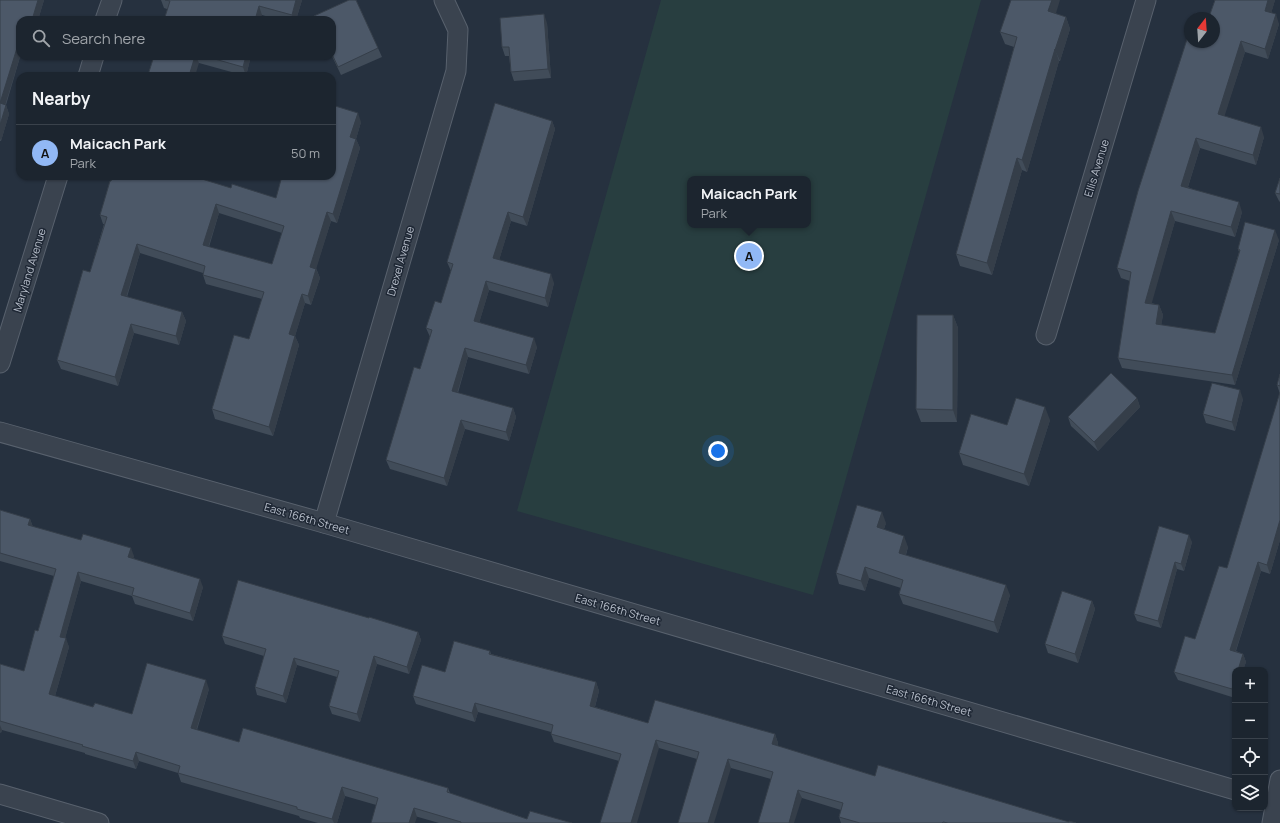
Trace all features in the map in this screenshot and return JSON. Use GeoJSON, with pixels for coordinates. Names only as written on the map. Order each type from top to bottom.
{"type":"FeatureCollection","features":[{"type":"Feature","properties":{"kind":"street"},"geometry":{"type":"LineString","coordinates":[[106,16],[112,0]]}},
{"type":"Feature","properties":{"kind":"street","name":"Drexel Avenue"},"geometry":{"type":"LineString","coordinates":[[324,523],[456,71],[458,30],[444,0]]}},
{"type":"Feature","properties":{"kind":"street","name":"Ellis Avenue"},"geometry":{"type":"LineString","coordinates":[[1046,335],[1146,0]]}},
{"type":"Feature","properties":{"kind":"street"},"geometry":{"type":"LineString","coordinates":[[89,72],[93,60]]}},
{"type":"Feature","properties":{"kind":"street","name":"Maryland Avenue"},"geometry":{"type":"LineString","coordinates":[[0,363],[57,180]]}},
{"type":"Feature","properties":{"kind":"street","name":"East 166th Street"},"geometry":{"type":"LineString","coordinates":[[0,432],[324,523],[1232,789]]}},
{"type":"Feature","properties":{"kind":"street"},"geometry":{"type":"LineString","coordinates":[[1272,823],[1274,802],[1280,780]]}},
{"type":"Feature","properties":{"kind":"street"},"geometry":{"type":"LineString","coordinates":[[0,794],[99,823]]}},
{"type":"Feature","properties":{"kind":"green space"},"geometry":{"type":"Polygon","coordinates":[[[661,0],[981,0],[813,595],[517,511],[661,0]]]}},
{"type":"Feature","properties":{"kind":"building"},"geometry":{"type":"Polygon","coordinates":[[[0,0],[38,0],[33,16],[16,16],[16,51],[0,103],[0,0]]]}},
{"type":"Feature","properties":{"kind":"building"},"geometry":{"type":"Polygon","coordinates":[[[165,0],[296,0],[292,15],[259,6],[256,16],[165,16],[170,1],[165,0]]]}},
{"type":"Feature","properties":{"kind":"building"},"geometry":{"type":"Polygon","coordinates":[[[349,0],[356,0],[378,48],[338,67],[335,60],[336,60],[336,16],[314,16],[349,0]]]}},
{"type":"Feature","properties":{"kind":"building"},"geometry":{"type":"Polygon","coordinates":[[[1011,0],[1052,0],[1048,11],[1066,17],[1022,160],[1017,158],[987,263],[956,254],[1017,37],[1000,32],[1011,0]]]}},
{"type":"Feature","properties":{"kind":"building"},"geometry":{"type":"Polygon","coordinates":[[[1215,0],[1268,0],[1265,11],[1276,14],[1265,49],[1241,41],[1218,114],[1261,127],[1253,155],[1196,138],[1181,186],[1239,202],[1231,227],[1171,211],[1145,303],[1159,305],[1156,324],[1215,333],[1240,250],[1238,249],[1245,222],[1275,230],[1232,375],[1118,358],[1131,272],[1117,268],[1138,191],[1184,48],[1220,48],[1220,12],[1211,12],[1215,0]]]}},
{"type":"Feature","properties":{"kind":"building"},"geometry":{"type":"Polygon","coordinates":[[[544,14],[548,69],[511,72],[509,47],[502,47],[500,18],[544,14]]]}},
{"type":"Feature","properties":{"kind":"building"},"geometry":{"type":"Polygon","coordinates":[[[153,60],[194,60],[190,72],[149,72],[153,60]]]}},
{"type":"Feature","properties":{"kind":"building"},"geometry":{"type":"Polygon","coordinates":[[[218,60],[245,60],[243,67],[218,60]]]}},
{"type":"Feature","properties":{"kind":"building"},"geometry":{"type":"Polygon","coordinates":[[[0,103],[6,105],[0,125],[0,103]]]}},
{"type":"Feature","properties":{"kind":"building"},"geometry":{"type":"Polygon","coordinates":[[[495,103],[552,121],[523,217],[508,212],[493,258],[551,274],[545,298],[486,281],[474,321],[534,338],[526,365],[465,348],[452,391],[513,408],[506,432],[461,420],[444,478],[386,460],[414,367],[420,369],[432,330],[426,328],[435,301],[441,303],[453,264],[447,262],[495,103]]]}},
{"type":"Feature","properties":{"kind":"building"},"geometry":{"type":"Polygon","coordinates":[[[336,106],[358,113],[350,137],[356,139],[333,214],[327,212],[310,267],[316,269],[308,296],[302,294],[289,334],[295,336],[269,427],[212,409],[234,335],[249,339],[264,292],[203,275],[205,266],[137,244],[121,295],[182,312],[176,336],[131,324],[115,377],[57,360],[83,270],[90,272],[107,217],[100,215],[110,181],[205,180],[231,188],[232,184],[276,198],[281,180],[336,180],[336,106]],[[216,204],[203,245],[272,264],[284,226],[216,204]]]}},
{"type":"Feature","properties":{"kind":"building"},"geometry":{"type":"Polygon","coordinates":[[[1280,178],[1280,194],[1275,193],[1280,178]]]}},
{"type":"Feature","properties":{"kind":"building"},"geometry":{"type":"Polygon","coordinates":[[[917,315],[953,315],[953,410],[916,409],[917,315]]]}},
{"type":"Feature","properties":{"kind":"building"},"geometry":{"type":"Polygon","coordinates":[[[1111,373],[1137,398],[1094,442],[1068,417],[1111,373]]]}},
{"type":"Feature","properties":{"kind":"building"},"geometry":{"type":"Polygon","coordinates":[[[1280,374],[1280,386],[1277,385],[1280,374]]]}},
{"type":"Feature","properties":{"kind":"building"},"geometry":{"type":"Polygon","coordinates":[[[1212,383],[1240,390],[1232,422],[1203,414],[1212,383]]]}},
{"type":"Feature","properties":{"kind":"building"},"geometry":{"type":"Polygon","coordinates":[[[1280,392],[1280,520],[1267,565],[1258,562],[1230,650],[1243,654],[1239,667],[1232,667],[1232,689],[1174,672],[1185,636],[1195,639],[1219,566],[1227,568],[1280,392]]]}},
{"type":"Feature","properties":{"kind":"building"},"geometry":{"type":"Polygon","coordinates":[[[1016,398],[1045,407],[1024,474],[959,453],[971,414],[1007,425],[1016,398]]]}},
{"type":"Feature","properties":{"kind":"building"},"geometry":{"type":"Polygon","coordinates":[[[857,505],[882,512],[877,527],[904,536],[899,553],[1006,585],[994,622],[899,594],[903,580],[865,567],[861,581],[836,573],[857,505]]]}},
{"type":"Feature","properties":{"kind":"building"},"geometry":{"type":"Polygon","coordinates":[[[0,510],[30,519],[28,525],[81,540],[83,534],[131,548],[128,557],[200,579],[190,613],[132,595],[134,588],[78,572],[60,637],[66,638],[49,694],[93,707],[95,703],[132,714],[147,663],[206,680],[191,728],[239,742],[243,728],[448,788],[447,792],[527,819],[530,811],[572,823],[461,823],[414,808],[409,823],[371,823],[378,798],[342,787],[332,819],[297,809],[297,807],[178,773],[180,766],[136,752],[133,761],[0,721],[0,664],[24,671],[35,630],[38,631],[56,569],[0,553],[0,510]]]}},
{"type":"Feature","properties":{"kind":"building"},"geometry":{"type":"Polygon","coordinates":[[[1159,526],[1189,535],[1181,564],[1175,562],[1158,621],[1134,614],[1159,526]]]}},
{"type":"Feature","properties":{"kind":"building"},"geometry":{"type":"Polygon","coordinates":[[[238,580],[418,632],[407,667],[374,656],[357,714],[329,706],[339,671],[294,658],[283,696],[255,687],[266,649],[222,636],[238,580]]]}},
{"type":"Feature","properties":{"kind":"building"},"geometry":{"type":"Polygon","coordinates":[[[1062,591],[1092,601],[1075,654],[1045,644],[1062,591]]]}},
{"type":"Feature","properties":{"kind":"building"},"geometry":{"type":"Polygon","coordinates":[[[454,641],[490,651],[489,654],[596,682],[590,706],[648,723],[655,700],[775,734],[772,744],[875,776],[878,765],[1076,823],[860,823],[839,817],[843,803],[798,790],[789,823],[758,823],[773,772],[728,759],[708,823],[678,823],[699,752],[656,740],[631,823],[600,823],[621,754],[551,734],[553,725],[475,703],[472,713],[413,696],[422,665],[445,672],[454,641]]]}},
{"type":"Feature","properties":{"kind":"place","name":"Maicach Park"},"geometry":{"type":"Point","coordinates":[749,256]}}]}
